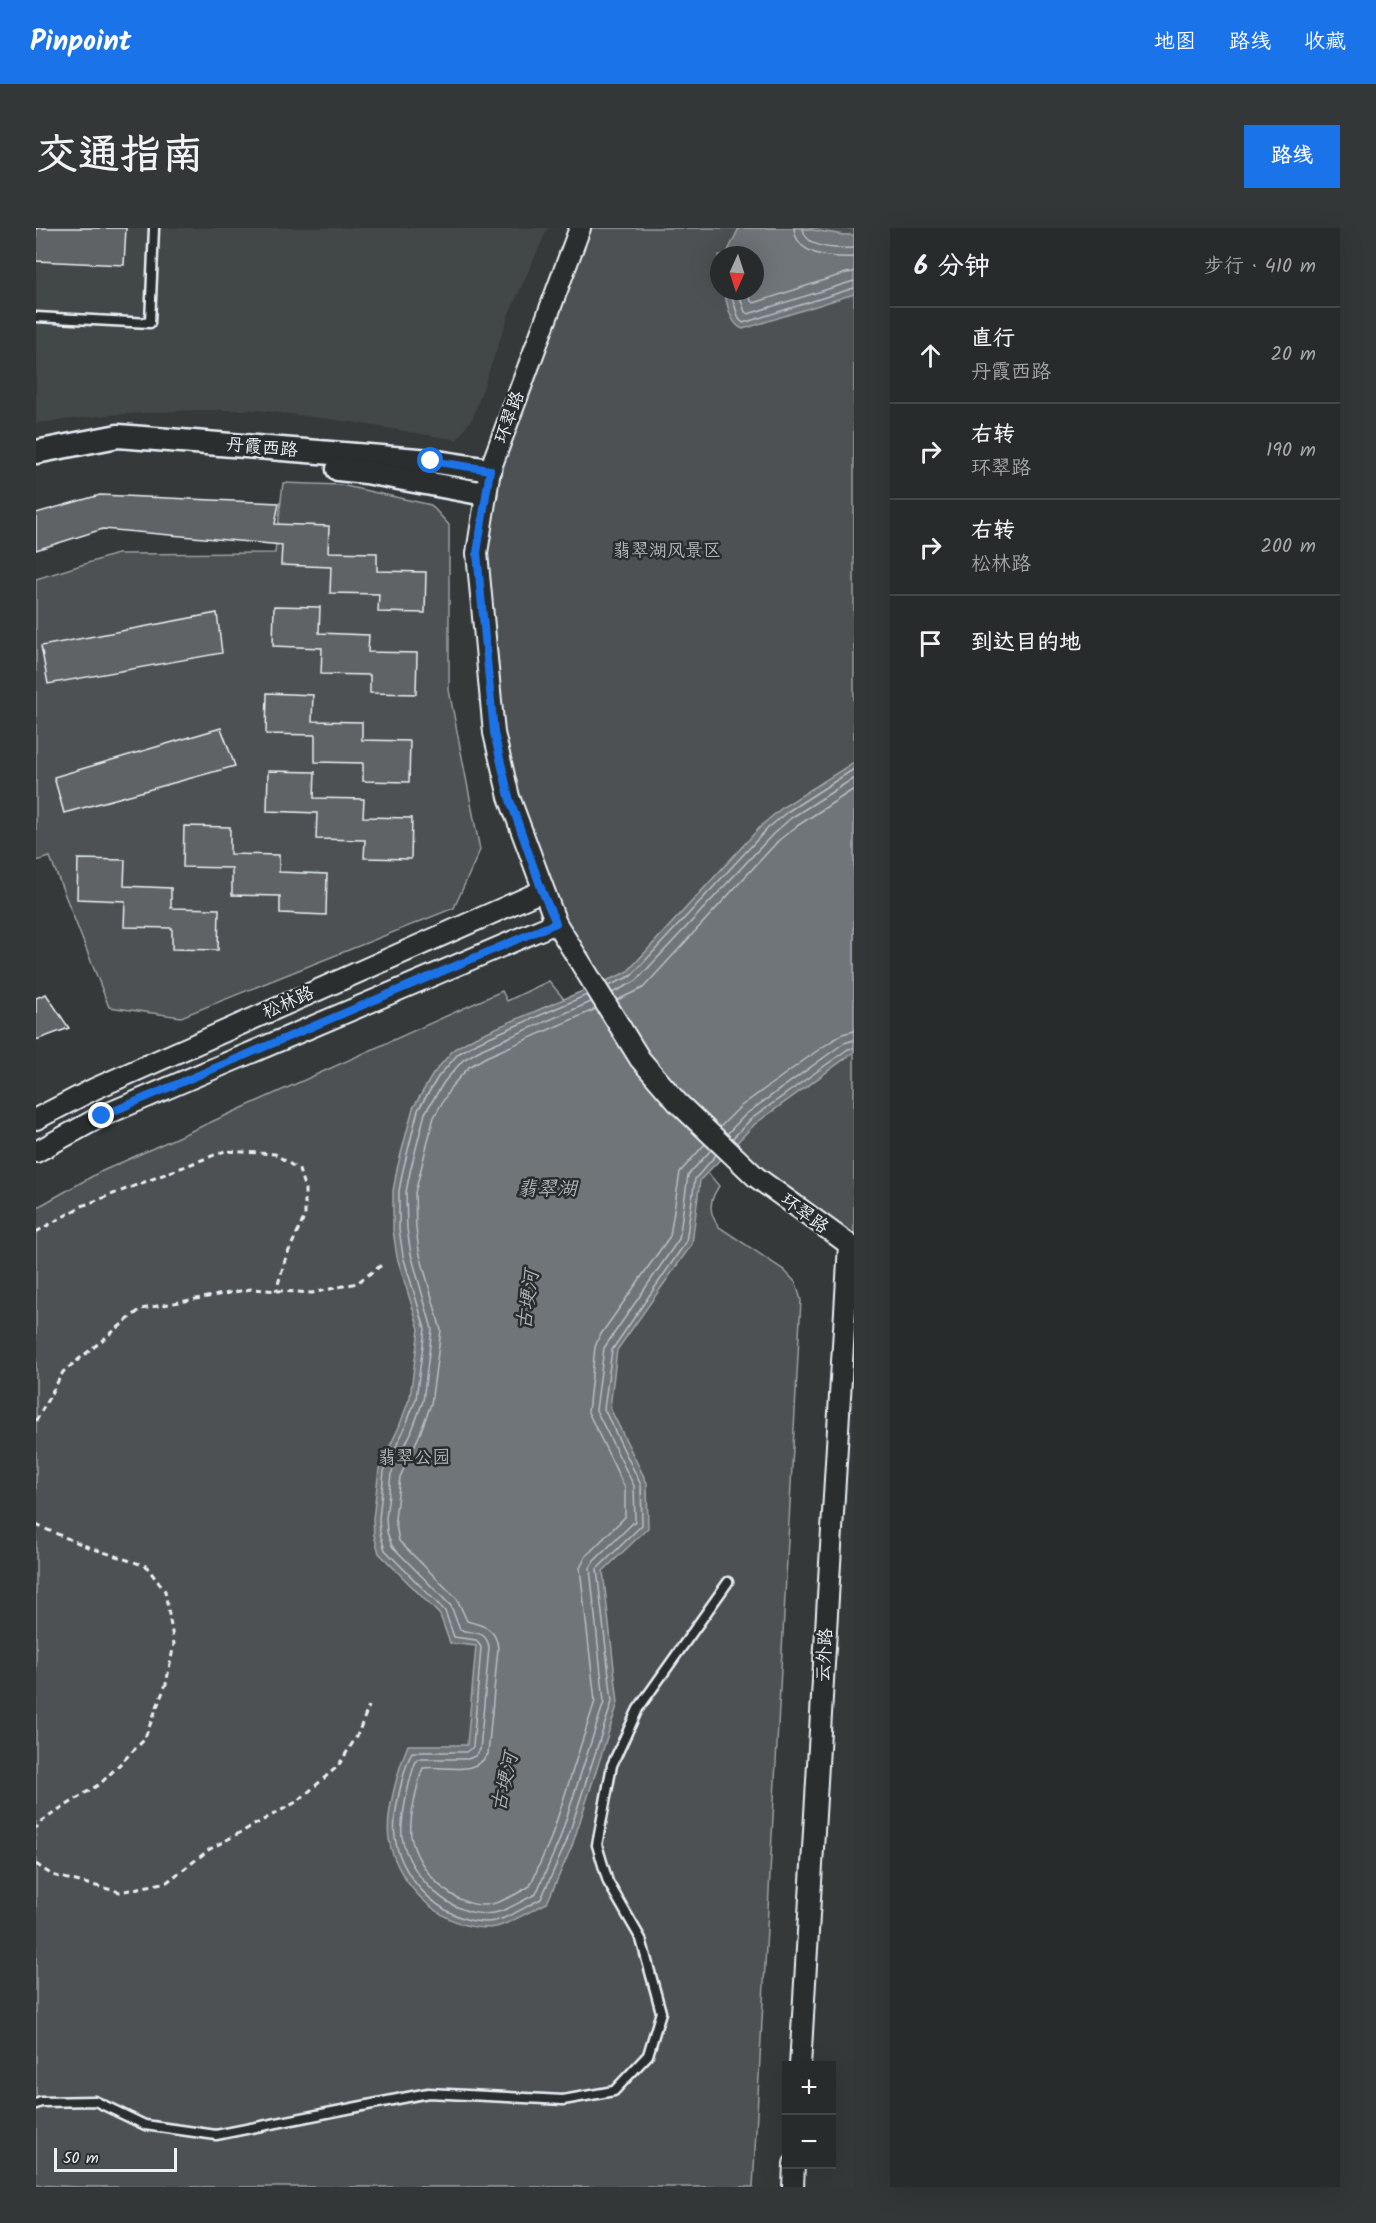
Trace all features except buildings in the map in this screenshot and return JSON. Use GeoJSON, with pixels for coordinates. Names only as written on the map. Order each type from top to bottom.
{"type":"FeatureCollection","features":[{"type":"Feature","properties":{"kind":"main road","name":"丹霞西路"},"geometry":{"type":"LineString","coordinates":[[36,452],[118,436],[431,461],[490,470]]}},
{"type":"Feature","properties":{"kind":"main road","name":"丹霞西路"},"geometry":{"type":"LineString","coordinates":[[36,464],[130,447],[366,472],[485,494]]}},
{"type":"Feature","properties":{"kind":"street","name":"环翠路"},"geometry":{"type":"LineString","coordinates":[[580,228],[490,470],[477,553],[494,733],[509,797],[542,891],[556,923],[640,1059],[677,1102],[756,1177],[851,1247]]}},
{"type":"Feature","properties":{"kind":"street","name":"松林路"},"geometry":{"type":"LineString","coordinates":[[36,1119],[105,1084],[542,891]]}},
{"type":"Feature","properties":{"kind":"street","name":"松林路"},"geometry":{"type":"LineString","coordinates":[[36,1152],[102,1116],[556,923]]}},
{"type":"Feature","properties":{"kind":"street","name":"云外路"},"geometry":{"type":"LineString","coordinates":[[800,2061],[851,1247]]}},
{"type":"Feature","properties":{"kind":"street"},"geometry":{"type":"LineString","coordinates":[[793,2187],[794,2169]]}},
{"type":"Feature","properties":{"kind":"lane"},"geometry":{"type":"LineString","coordinates":[[36,317],[150,323],[154,228]]}},
{"type":"Feature","properties":{"kind":"lane"},"geometry":{"type":"LineString","coordinates":[[36,2104],[95,2101],[145,2126],[216,2136],[428,2094],[563,2100],[614,2091],[648,2055],[662,2012],[641,1939],[608,1882],[597,1845],[612,1765],[638,1708],[728,1582]]}},
{"type":"Feature","properties":{"kind":"path"},"geometry":{"type":"LineString","coordinates":[[36,1232],[82,1206],[225,1151],[275,1154],[299,1170],[305,1189],[305,1216],[286,1257],[276,1291]]}},
{"type":"Feature","properties":{"kind":"path"},"geometry":{"type":"LineString","coordinates":[[36,1421],[63,1372],[141,1309],[251,1289],[312,1293],[357,1283],[383,1264]]}},
{"type":"Feature","properties":{"kind":"path"},"geometry":{"type":"LineString","coordinates":[[36,1525],[88,1547],[146,1566],[165,1591],[174,1644],[166,1684],[144,1740],[101,1783],[42,1821],[36,1828]]}},
{"type":"Feature","properties":{"kind":"path"},"geometry":{"type":"LineString","coordinates":[[36,1864],[52,1875],[120,1892],[167,1882],[210,1849],[298,1801],[338,1766],[357,1736],[369,1706]]}},
{"type":"Feature","properties":{"kind":"shaded area"},"geometry":{"type":"Polygon","coordinates":[[[36,228],[548,228],[509,314],[473,417],[457,440],[351,422],[257,410],[196,410],[110,415],[36,423],[36,228]]]}},
{"type":"Feature","properties":{"kind":"green space","name":"翡翠湖风景区"},"geometry":{"type":"Polygon","coordinates":[[[580,228],[854,228],[854,1248],[756,1177],[576,958],[509,797],[477,553],[485,494],[580,228]]]}},
{"type":"Feature","properties":{"kind":"green space"},"geometry":{"type":"Polygon","coordinates":[[[283,483],[341,485],[431,505],[449,525],[449,690],[480,850],[454,908],[181,1017],[109,1007],[50,857],[36,861],[36,579],[117,554],[275,553],[283,483]]]}},
{"type":"Feature","properties":{"kind":"green space","name":"翡翠公园"},"geometry":{"type":"Polygon","coordinates":[[[549,981],[719,1186],[711,1206],[719,1227],[784,1270],[796,1283],[801,1300],[753,2187],[80,2187],[36,2185],[36,1208],[98,1173],[502,991],[507,1001],[549,981]]]}},
{"type":"Feature","properties":{"kind":"water"},"geometry":{"type":"Polygon","coordinates":[[[739,228],[800,228],[854,235],[854,294],[743,329],[735,323],[726,300],[764,300],[764,246],[730,246],[739,228]]]}},
{"type":"Feature","properties":{"kind":"water","name":"翡翠湖"},"geometry":{"type":"Polygon","coordinates":[[[854,762],[854,1052],[755,1124],[700,1180],[692,1244],[617,1350],[610,1408],[647,1483],[648,1528],[603,1571],[618,1703],[572,1846],[547,1903],[496,1927],[478,1927],[460,1923],[442,1915],[413,1889],[394,1856],[388,1829],[394,1791],[408,1745],[467,1745],[476,1646],[450,1643],[440,1615],[379,1553],[374,1535],[373,1519],[379,1469],[410,1397],[419,1329],[397,1257],[393,1230],[393,1191],[413,1108],[433,1074],[454,1049],[475,1037],[627,972],[763,824],[783,807],[854,762]]]}},
{"type":"Feature","properties":{"kind":"route"},"geometry":{"type":"LineString","coordinates":[[102,1116],[556,923],[542,891],[509,797],[494,733],[477,553],[490,470],[431,461]]}},
{"type":"Feature","properties":{"kind":"water label","name":"古埂河"},"geometry":{"type":"Point","coordinates":[527,1300]}},
{"type":"Feature","properties":{"kind":"water label","name":"古埂河"},"geometry":{"type":"Point","coordinates":[504,1782]}}]}
